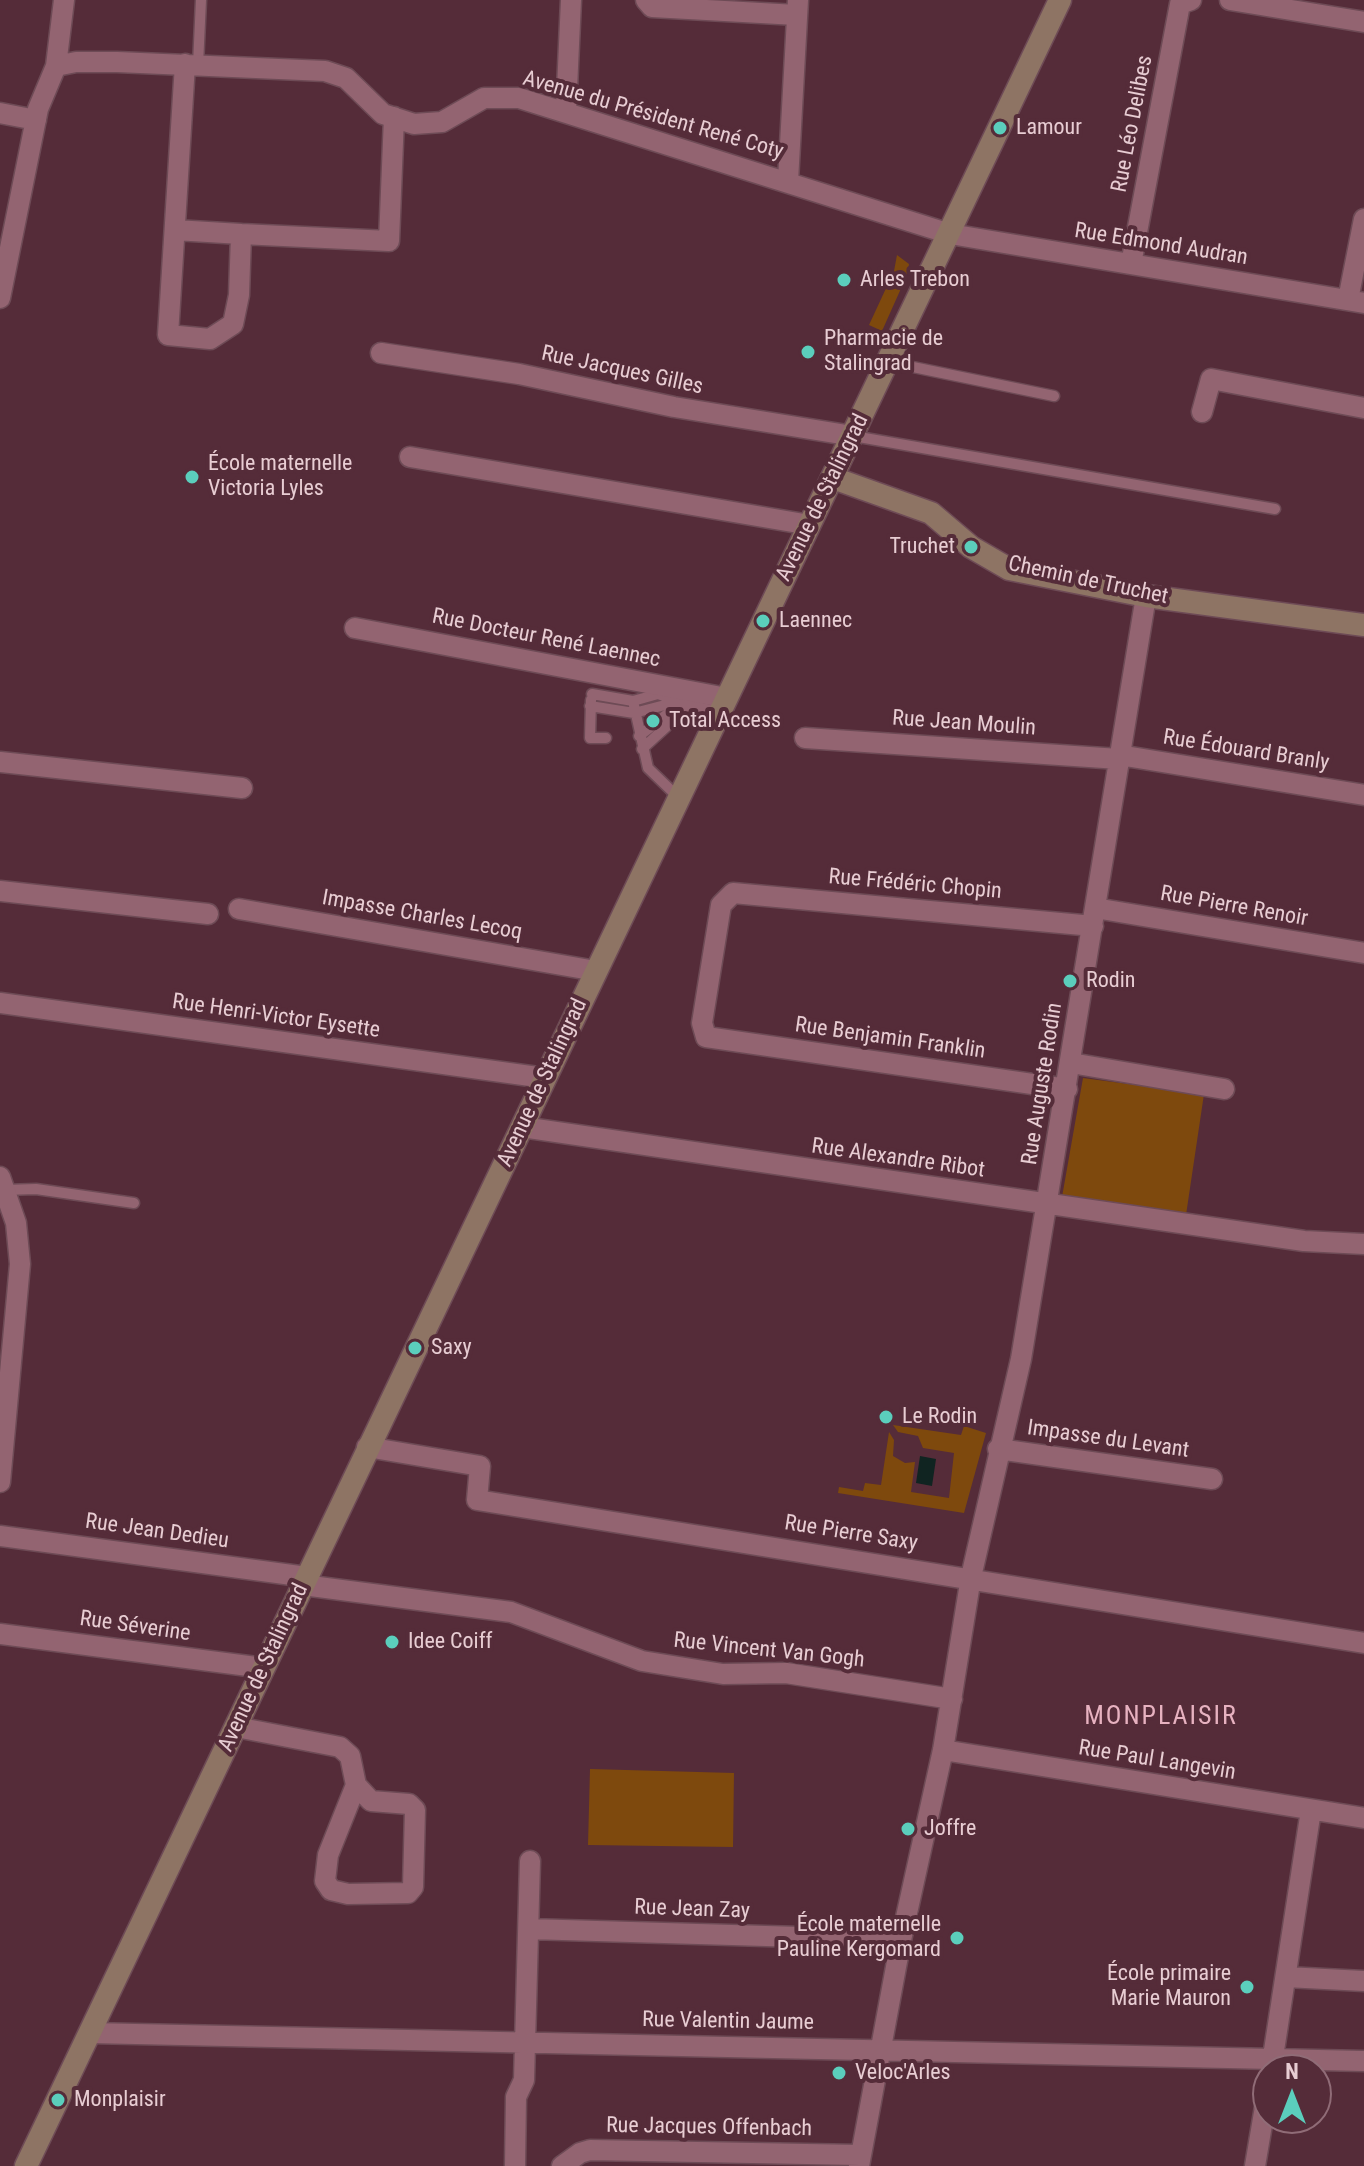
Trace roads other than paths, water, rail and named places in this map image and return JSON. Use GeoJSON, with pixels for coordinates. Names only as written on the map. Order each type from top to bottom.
{"type":"FeatureCollection","features":[{"type":"Feature","properties":{"kind":"main road","name":"Avenue de Stalingrad"},"geometry":{"type":"LineString","coordinates":[[26,2166],[1060,0]]}},
{"type":"Feature","properties":{"kind":"main road","name":"Chemin de Truchet"},"geometry":{"type":"LineString","coordinates":[[833,478],[931,513],[971,547],[1009,569],[1146,596],[1364,625]]}},
{"type":"Feature","properties":{"kind":"street"},"geometry":{"type":"LineString","coordinates":[[0,298],[36,120],[56,66],[64,0]]}},
{"type":"Feature","properties":{"kind":"street"},"geometry":{"type":"LineString","coordinates":[[566,111],[570,0]]}},
{"type":"Feature","properties":{"kind":"street"},"geometry":{"type":"LineString","coordinates":[[646,0],[652,7],[798,7],[788,181]]}},
{"type":"Feature","properties":{"kind":"street","name":"Rue Léo Delibes"},"geometry":{"type":"LineString","coordinates":[[1131,264],[1180,4],[1191,0]]}},
{"type":"Feature","properties":{"kind":"street"},"geometry":{"type":"LineString","coordinates":[[1230,0],[1364,22]]}},
{"type":"Feature","properties":{"kind":"street"},"geometry":{"type":"LineString","coordinates":[[59,38],[76,53],[117,62]]}},
{"type":"Feature","properties":{"kind":"street"},"geometry":{"type":"LineString","coordinates":[[56,66],[76,62],[117,62]]}},
{"type":"Feature","properties":{"kind":"street","name":"Avenue du Président René Coty"},"geometry":{"type":"LineString","coordinates":[[117,62],[325,71],[346,78],[383,114],[414,124],[442,122],[484,98],[519,98],[950,234]]}},
{"type":"Feature","properties":{"kind":"street"},"geometry":{"type":"LineString","coordinates":[[192,64],[168,335],[210,339],[233,324],[239,295],[241,234]]}},
{"type":"Feature","properties":{"kind":"street"},"geometry":{"type":"LineString","coordinates":[[0,113],[36,120]]}},
{"type":"Feature","properties":{"kind":"street"},"geometry":{"type":"LineString","coordinates":[[175,230],[389,241],[394,117]]}},
{"type":"Feature","properties":{"kind":"street"},"geometry":{"type":"LineString","coordinates":[[1356,302],[1364,219]]}},
{"type":"Feature","properties":{"kind":"street","name":"Rue Edmond Audran"},"geometry":{"type":"LineString","coordinates":[[950,234],[1356,302]]}},
{"type":"Feature","properties":{"kind":"street","name":"Rue Jacques Gilles"},"geometry":{"type":"LineString","coordinates":[[381,353],[519,374],[674,407],[853,436]]}},
{"type":"Feature","properties":{"kind":"street"},"geometry":{"type":"LineString","coordinates":[[1202,412],[1211,379],[1364,408]]}},
{"type":"Feature","properties":{"kind":"street"},"geometry":{"type":"LineString","coordinates":[[410,457],[810,525]]}},
{"type":"Feature","properties":{"kind":"street","name":"Rue Auguste Rodin"},"geometry":{"type":"LineString","coordinates":[[860,2160],[901,1940],[943,1750],[971,1577],[1021,1359],[1146,596]]}},
{"type":"Feature","properties":{"kind":"street","name":"Rue Docteur René Laennec"},"geometry":{"type":"LineString","coordinates":[[355,628],[595,673],[724,705]]}},
{"type":"Feature","properties":{"kind":"street","name":"Rue Jean Moulin"},"geometry":{"type":"LineString","coordinates":[[805,738],[1119,757]]}},
{"type":"Feature","properties":{"kind":"street","name":"Rue Édouard Branly"},"geometry":{"type":"LineString","coordinates":[[1119,757],[1364,795]]}},
{"type":"Feature","properties":{"kind":"street"},"geometry":{"type":"LineString","coordinates":[[0,762],[242,788]]}},
{"type":"Feature","properties":{"kind":"street"},"geometry":{"type":"LineString","coordinates":[[0,891],[208,914]]}},
{"type":"Feature","properties":{"kind":"street","name":"Rue Frédéric Chopin"},"geometry":{"type":"LineString","coordinates":[[706,1037],[702,1023],[721,905],[733,893],[1094,917]]}},
{"type":"Feature","properties":{"kind":"street","name":"Impasse Charles Lecoq"},"geometry":{"type":"LineString","coordinates":[[239,909],[596,971]]}},
{"type":"Feature","properties":{"kind":"street","name":"Rue Pierre Renoir"},"geometry":{"type":"LineString","coordinates":[[1094,917],[1363,947]]}},
{"type":"Feature","properties":{"kind":"street","name":"Rue Henri-Victor Eysette"},"geometry":{"type":"LineString","coordinates":[[0,1003],[545,1078]]}},
{"type":"Feature","properties":{"kind":"street","name":"Rue Benjamin Franklin"},"geometry":{"type":"LineString","coordinates":[[706,1037],[1067,1089]]}},
{"type":"Feature","properties":{"kind":"street"},"geometry":{"type":"LineString","coordinates":[[1071,1063],[1224,1089]]}},
{"type":"Feature","properties":{"kind":"street","name":"Rue Alexandre Ribot"},"geometry":{"type":"LineString","coordinates":[[522,1127],[1304,1241],[1364,1244]]}},
{"type":"Feature","properties":{"kind":"street"},"geometry":{"type":"LineString","coordinates":[[0,1482],[20,1264],[16,1223],[2,1184]]}},
{"type":"Feature","properties":{"kind":"street","name":"Rue Pierre Saxy"},"geometry":{"type":"LineString","coordinates":[[367,1447],[480,1466],[477,1500],[971,1577],[1364,1643]]}},
{"type":"Feature","properties":{"kind":"street","name":"Impasse du Levant"},"geometry":{"type":"LineString","coordinates":[[998,1449],[1212,1479]]}},
{"type":"Feature","properties":{"kind":"street","name":"Rue Jean Dedieu"},"geometry":{"type":"LineString","coordinates":[[0,1536],[305,1581]]}},
{"type":"Feature","properties":{"kind":"street","name":"Rue Vincent Van Gogh"},"geometry":{"type":"LineString","coordinates":[[305,1581],[511,1612],[642,1661],[723,1674],[786,1673],[952,1699]]}},
{"type":"Feature","properties":{"kind":"street","name":"Rue Séverine"},"geometry":{"type":"LineString","coordinates":[[0,1634],[264,1668]]}},
{"type":"Feature","properties":{"kind":"street"},"geometry":{"type":"LineString","coordinates":[[236,1727],[340,1747],[350,1756],[356,1785],[371,1801],[409,1804],[415,1810],[413,1887],[408,1893],[348,1894],[331,1890],[325,1881],[328,1855],[356,1785]]}},
{"type":"Feature","properties":{"kind":"street","name":"Rue Paul Langevin"},"geometry":{"type":"LineString","coordinates":[[943,1750],[1364,1818]]}},
{"type":"Feature","properties":{"kind":"street"},"geometry":{"type":"LineString","coordinates":[[1274,2054],[1311,1810]]}},
{"type":"Feature","properties":{"kind":"street"},"geometry":{"type":"LineString","coordinates":[[515,2166],[516,2097],[524,2080],[530,1861]]}},
{"type":"Feature","properties":{"kind":"street","name":"Rue Jean Zay"},"geometry":{"type":"LineString","coordinates":[[529,1929],[901,1940]]}},
{"type":"Feature","properties":{"kind":"street"},"geometry":{"type":"LineString","coordinates":[[1286,1977],[1364,1981]]}},
{"type":"Feature","properties":{"kind":"street","name":"Rue Valentin Jaume"},"geometry":{"type":"LineString","coordinates":[[90,2033],[881,2048],[1252,2064]]}},
{"type":"Feature","properties":{"kind":"street","name":"Rue Valentin Jaume"},"geometry":{"type":"LineString","coordinates":[[1332,2062],[1364,2061]]}},
{"type":"Feature","properties":{"kind":"street"},"geometry":{"type":"LineString","coordinates":[[1255,2166],[1260,2134]]}},
{"type":"Feature","properties":{"kind":"street","name":"Rue Jacques Offenbach"},"geometry":{"type":"LineString","coordinates":[[562,2166],[590,2150],[860,2160]]}},
{"type":"Feature","properties":{"kind":"lane"},"geometry":{"type":"LineString","coordinates":[[192,64],[201,0]]}},
{"type":"Feature","properties":{"kind":"lane"},"geometry":{"type":"LineString","coordinates":[[890,358],[908,366],[1054,396]]}},
{"type":"Feature","properties":{"kind":"lane"},"geometry":{"type":"LineString","coordinates":[[853,436],[1275,509]]}},
{"type":"Feature","properties":{"kind":"lane"},"geometry":{"type":"LineString","coordinates":[[595,673],[590,706],[590,738],[606,738]]}},
{"type":"Feature","properties":{"kind":"lane"},"geometry":{"type":"LineString","coordinates":[[592,694],[633,701],[658,694],[690,705]]}},
{"type":"Feature","properties":{"kind":"lane"},"geometry":{"type":"LineString","coordinates":[[633,701],[648,768],[679,798]]}},
{"type":"Feature","properties":{"kind":"lane"},"geometry":{"type":"LineString","coordinates":[[590,706],[634,713],[665,705],[724,705]]}},
{"type":"Feature","properties":{"kind":"lane"},"geometry":{"type":"LineString","coordinates":[[639,736],[666,715],[690,705]]}},
{"type":"Feature","properties":{"kind":"lane"},"geometry":{"type":"LineString","coordinates":[[642,749],[690,705]]}},
{"type":"Feature","properties":{"kind":"lane"},"geometry":{"type":"LineString","coordinates":[[2,1184],[134,1203]]}},
{"type":"Feature","properties":{"kind":"place","name":"Lamour"},"geometry":{"type":"Point","coordinates":[1000,128]}},
{"type":"Feature","properties":{"kind":"place","name":"Arles Trebon"},"geometry":{"type":"Point","coordinates":[844,280]}},
{"type":"Feature","properties":{"kind":"place","name":"Pharmacie de Stalingrad"},"geometry":{"type":"Point","coordinates":[808,352]}},
{"type":"Feature","properties":{"kind":"place","name":"École maternelle Victoria Lyles"},"geometry":{"type":"Point","coordinates":[192,477]}},
{"type":"Feature","properties":{"kind":"place","name":"Truchet"},"geometry":{"type":"Point","coordinates":[971,547]}},
{"type":"Feature","properties":{"kind":"place","name":"Laennec"},"geometry":{"type":"Point","coordinates":[763,621]}},
{"type":"Feature","properties":{"kind":"place","name":"Total Access"},"geometry":{"type":"Point","coordinates":[653,721]}},
{"type":"Feature","properties":{"kind":"place","name":"Rodin"},"geometry":{"type":"Point","coordinates":[1070,981]}},
{"type":"Feature","properties":{"kind":"place","name":"Saxy"},"geometry":{"type":"Point","coordinates":[415,1348]}},
{"type":"Feature","properties":{"kind":"place","name":"Le Rodin"},"geometry":{"type":"Point","coordinates":[886,1417]}},
{"type":"Feature","properties":{"kind":"place","name":"Idee Coiff"},"geometry":{"type":"Point","coordinates":[392,1642]}},
{"type":"Feature","properties":{"kind":"place","name":"Joffre"},"geometry":{"type":"Point","coordinates":[908,1829]}},
{"type":"Feature","properties":{"kind":"place","name":"École maternelle Pauline Kergomard"},"geometry":{"type":"Point","coordinates":[957,1938]}},
{"type":"Feature","properties":{"kind":"place","name":"École primaire Marie Mauron"},"geometry":{"type":"Point","coordinates":[1247,1987]}},
{"type":"Feature","properties":{"kind":"place","name":"Veloc'Arles"},"geometry":{"type":"Point","coordinates":[839,2073]}},
{"type":"Feature","properties":{"kind":"place","name":"Monplaisir"},"geometry":{"type":"Point","coordinates":[58,2100]}},
{"type":"Feature","properties":{"kind":"district","name":"MONPLAISIR"},"geometry":{"type":"Point","coordinates":[1161,1717]}}]}
